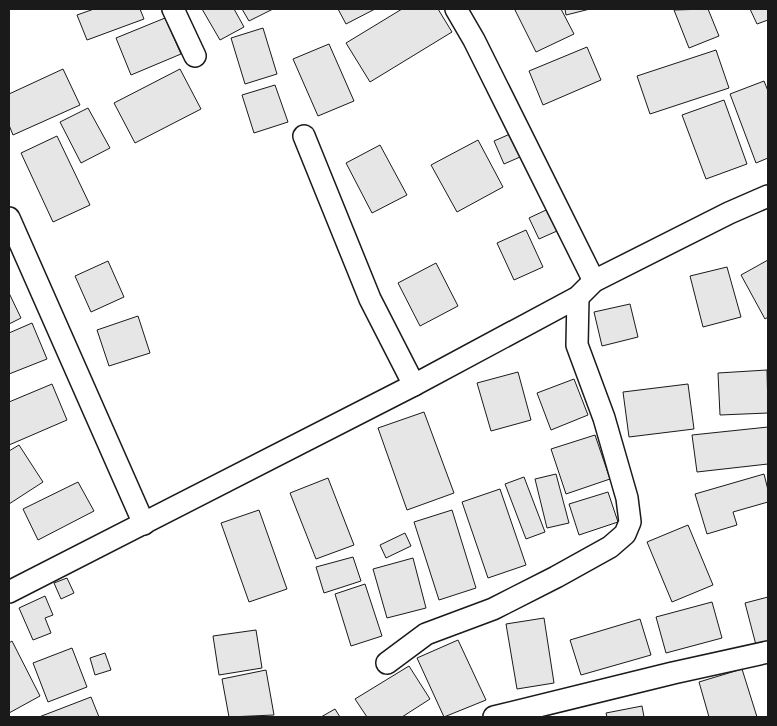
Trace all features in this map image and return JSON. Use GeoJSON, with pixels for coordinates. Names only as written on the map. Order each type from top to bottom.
{"type":"FeatureCollection","features":[{"type":"Feature","properties":{"kind":"street"},"geometry":{"type":"LineString","coordinates":[[173,9],[195,56]]}},
{"type":"Feature","properties":{"kind":"street"},"geometry":{"type":"LineString","coordinates":[[456,9],[478,49],[594,281]]}},
{"type":"Feature","properties":{"kind":"street"},"geometry":{"type":"LineString","coordinates":[[304,136],[370,299],[414,385]]}},
{"type":"Feature","properties":{"kind":"street"},"geometry":{"type":"LineString","coordinates":[[9,592],[414,385],[578,297],[594,281],[729,213],[768,196]]}},
{"type":"Feature","properties":{"kind":"street"},"geometry":{"type":"LineString","coordinates":[[9,218],[144,524]]}},
{"type":"Feature","properties":{"kind":"street"},"geometry":{"type":"LineString","coordinates":[[387,663],[426,634],[493,609],[610,547],[625,534],[630,522],[627,498],[604,418],[577,345],[578,297]]}},
{"type":"Feature","properties":{"kind":"street"},"geometry":{"type":"LineString","coordinates":[[494,717],[768,652]]}},
{"type":"Feature","properties":{"kind":"building"},"geometry":{"type":"Polygon","coordinates":[[[94,9],[140,9],[144,19],[87,40],[77,15],[94,9]]]}},
{"type":"Feature","properties":{"kind":"building"},"geometry":{"type":"Polygon","coordinates":[[[202,9],[234,9],[244,27],[220,40],[202,9]]]}},
{"type":"Feature","properties":{"kind":"building"},"geometry":{"type":"Polygon","coordinates":[[[242,9],[273,9],[249,21],[242,9]]]}},
{"type":"Feature","properties":{"kind":"building"},"geometry":{"type":"Polygon","coordinates":[[[338,9],[375,9],[346,24],[338,9]]]}},
{"type":"Feature","properties":{"kind":"building"},"geometry":{"type":"Polygon","coordinates":[[[402,9],[438,9],[452,32],[370,82],[346,43],[402,9]]]}},
{"type":"Feature","properties":{"kind":"building"},"geometry":{"type":"Polygon","coordinates":[[[561,9],[574,34],[536,52],[515,10],[561,9]]]}},
{"type":"Feature","properties":{"kind":"building"},"geometry":{"type":"Polygon","coordinates":[[[565,9],[590,9],[566,15],[565,9]]]}},
{"type":"Feature","properties":{"kind":"building"},"geometry":{"type":"Polygon","coordinates":[[[708,9],[719,36],[689,48],[674,10],[708,9]]]}},
{"type":"Feature","properties":{"kind":"building"},"geometry":{"type":"Polygon","coordinates":[[[750,9],[768,9],[768,20],[757,24],[750,9]]]}},
{"type":"Feature","properties":{"kind":"building"},"geometry":{"type":"Polygon","coordinates":[[[165,18],[181,54],[131,75],[116,38],[165,18]]]}},
{"type":"Feature","properties":{"kind":"building"},"geometry":{"type":"Polygon","coordinates":[[[263,28],[277,74],[245,84],[231,38],[263,28]]]}},
{"type":"Feature","properties":{"kind":"building"},"geometry":{"type":"Polygon","coordinates":[[[329,44],[354,101],[318,116],[293,59],[329,44]]]}},
{"type":"Feature","properties":{"kind":"building"},"geometry":{"type":"Polygon","coordinates":[[[587,47],[601,80],[543,105],[529,71],[587,47]]]}},
{"type":"Feature","properties":{"kind":"building"},"geometry":{"type":"Polygon","coordinates":[[[716,50],[729,88],[650,114],[637,76],[716,50]]]}},
{"type":"Feature","properties":{"kind":"building"},"geometry":{"type":"Polygon","coordinates":[[[63,69],[80,105],[13,135],[9,125],[9,94],[63,69]]]}},
{"type":"Feature","properties":{"kind":"building"},"geometry":{"type":"Polygon","coordinates":[[[180,69],[201,109],[135,143],[114,103],[180,69]]]}},
{"type":"Feature","properties":{"kind":"building"},"geometry":{"type":"Polygon","coordinates":[[[764,81],[768,91],[768,158],[756,163],[730,94],[764,81]]]}},
{"type":"Feature","properties":{"kind":"building"},"geometry":{"type":"Polygon","coordinates":[[[275,85],[288,122],[254,133],[242,95],[275,85]]]}},
{"type":"Feature","properties":{"kind":"building"},"geometry":{"type":"Polygon","coordinates":[[[724,100],[747,164],[706,179],[682,115],[724,100]]]}},
{"type":"Feature","properties":{"kind":"building"},"geometry":{"type":"Polygon","coordinates":[[[88,108],[110,148],[81,163],[60,122],[88,108]]]}},
{"type":"Feature","properties":{"kind":"building"},"geometry":{"type":"Polygon","coordinates":[[[510,134],[520,157],[504,164],[494,141],[510,134]]]}},
{"type":"Feature","properties":{"kind":"building"},"geometry":{"type":"Polygon","coordinates":[[[57,136],[90,205],[53,222],[21,153],[57,136]]]}},
{"type":"Feature","properties":{"kind":"building"},"geometry":{"type":"Polygon","coordinates":[[[478,140],[503,187],[457,212],[431,165],[478,140]]]}},
{"type":"Feature","properties":{"kind":"building"},"geometry":{"type":"Polygon","coordinates":[[[380,145],[407,195],[372,213],[346,163],[380,145]]]}},
{"type":"Feature","properties":{"kind":"building"},"geometry":{"type":"Polygon","coordinates":[[[546,210],[557,231],[539,239],[529,218],[546,210]]]}},
{"type":"Feature","properties":{"kind":"building"},"geometry":{"type":"Polygon","coordinates":[[[526,230],[543,267],[514,280],[497,243],[526,230]]]}},
{"type":"Feature","properties":{"kind":"building"},"geometry":{"type":"Polygon","coordinates":[[[768,260],[768,317],[765,319],[741,275],[768,260]]]}},
{"type":"Feature","properties":{"kind":"building"},"geometry":{"type":"Polygon","coordinates":[[[108,261],[124,297],[91,312],[75,276],[108,261]]]}},
{"type":"Feature","properties":{"kind":"building"},"geometry":{"type":"Polygon","coordinates":[[[436,263],[458,306],[420,326],[398,283],[436,263]]]}},
{"type":"Feature","properties":{"kind":"building"},"geometry":{"type":"Polygon","coordinates":[[[727,267],[741,317],[703,327],[690,276],[727,267]]]}},
{"type":"Feature","properties":{"kind":"building"},"geometry":{"type":"Polygon","coordinates":[[[9,293],[21,318],[9,324],[9,293]]]}},
{"type":"Feature","properties":{"kind":"building"},"geometry":{"type":"Polygon","coordinates":[[[630,304],[638,337],[602,346],[594,312],[630,304]]]}},
{"type":"Feature","properties":{"kind":"building"},"geometry":{"type":"Polygon","coordinates":[[[138,316],[150,353],[109,366],[97,330],[138,316]]]}},
{"type":"Feature","properties":{"kind":"building"},"geometry":{"type":"Polygon","coordinates":[[[32,323],[47,359],[9,374],[9,333],[32,323]]]}},
{"type":"Feature","properties":{"kind":"building"},"geometry":{"type":"Polygon","coordinates":[[[767,370],[768,413],[720,415],[718,373],[767,370]]]}},
{"type":"Feature","properties":{"kind":"building"},"geometry":{"type":"Polygon","coordinates":[[[518,372],[531,420],[491,431],[477,383],[518,372]]]}},
{"type":"Feature","properties":{"kind":"building"},"geometry":{"type":"Polygon","coordinates":[[[574,379],[588,415],[551,430],[537,393],[574,379]]]}},
{"type":"Feature","properties":{"kind":"building"},"geometry":{"type":"Polygon","coordinates":[[[52,384],[67,420],[9,445],[9,402],[52,384]]]}},
{"type":"Feature","properties":{"kind":"building"},"geometry":{"type":"Polygon","coordinates":[[[688,384],[694,429],[629,437],[623,392],[688,384]]]}},
{"type":"Feature","properties":{"kind":"building"},"geometry":{"type":"Polygon","coordinates":[[[424,412],[454,493],[407,510],[378,428],[424,412]]]}},
{"type":"Feature","properties":{"kind":"building"},"geometry":{"type":"Polygon","coordinates":[[[768,427],[768,464],[697,472],[692,435],[768,427]]]}},
{"type":"Feature","properties":{"kind":"building"},"geometry":{"type":"Polygon","coordinates":[[[595,435],[610,479],[566,494],[551,449],[595,435]]]}},
{"type":"Feature","properties":{"kind":"building"},"geometry":{"type":"Polygon","coordinates":[[[19,445],[43,482],[9,504],[9,451],[19,445]]]}},
{"type":"Feature","properties":{"kind":"building"},"geometry":{"type":"Polygon","coordinates":[[[556,474],[569,523],[547,528],[535,479],[556,474]]]}},
{"type":"Feature","properties":{"kind":"building"},"geometry":{"type":"Polygon","coordinates":[[[764,474],[768,490],[768,502],[733,512],[737,525],[707,534],[695,494],[764,474]]]}},
{"type":"Feature","properties":{"kind":"building"},"geometry":{"type":"Polygon","coordinates":[[[524,477],[545,532],[526,539],[505,484],[524,477]]]}},
{"type":"Feature","properties":{"kind":"building"},"geometry":{"type":"Polygon","coordinates":[[[328,478],[354,545],[316,559],[290,493],[328,478]]]}},
{"type":"Feature","properties":{"kind":"building"},"geometry":{"type":"Polygon","coordinates":[[[78,482],[94,511],[38,540],[23,509],[78,482]]]}},
{"type":"Feature","properties":{"kind":"building"},"geometry":{"type":"Polygon","coordinates":[[[500,489],[526,565],[488,578],[462,502],[500,489]]]}},
{"type":"Feature","properties":{"kind":"building"},"geometry":{"type":"Polygon","coordinates":[[[608,492],[618,522],[579,535],[569,504],[608,492]]]}},
{"type":"Feature","properties":{"kind":"building"},"geometry":{"type":"Polygon","coordinates":[[[259,510],[287,589],[249,602],[221,523],[259,510]]]}},
{"type":"Feature","properties":{"kind":"building"},"geometry":{"type":"Polygon","coordinates":[[[452,510],[476,588],[439,600],[414,522],[452,510]]]}},
{"type":"Feature","properties":{"kind":"building"},"geometry":{"type":"Polygon","coordinates":[[[688,525],[713,585],[672,602],[647,542],[688,525]]]}},
{"type":"Feature","properties":{"kind":"building"},"geometry":{"type":"Polygon","coordinates":[[[405,533],[411,546],[386,558],[380,545],[405,533]]]}},
{"type":"Feature","properties":{"kind":"building"},"geometry":{"type":"Polygon","coordinates":[[[353,557],[361,581],[324,593],[316,567],[353,557]]]}},
{"type":"Feature","properties":{"kind":"building"},"geometry":{"type":"Polygon","coordinates":[[[413,558],[426,608],[387,618],[373,569],[413,558]]]}},
{"type":"Feature","properties":{"kind":"building"},"geometry":{"type":"Polygon","coordinates":[[[67,578],[74,593],[61,599],[54,583],[67,578]]]}},
{"type":"Feature","properties":{"kind":"building"},"geometry":{"type":"Polygon","coordinates":[[[365,584],[382,636],[351,646],[335,594],[365,584]]]}},
{"type":"Feature","properties":{"kind":"building"},"geometry":{"type":"Polygon","coordinates":[[[45,596],[53,615],[45,618],[51,633],[33,640],[19,608],[45,596]]]}},
{"type":"Feature","properties":{"kind":"building"},"geometry":{"type":"Polygon","coordinates":[[[768,597],[768,642],[756,645],[745,603],[768,597]]]}},
{"type":"Feature","properties":{"kind":"building"},"geometry":{"type":"Polygon","coordinates":[[[712,602],[722,638],[666,653],[656,617],[712,602]]]}},
{"type":"Feature","properties":{"kind":"building"},"geometry":{"type":"Polygon","coordinates":[[[544,618],[554,683],[517,689],[506,624],[544,618]]]}},
{"type":"Feature","properties":{"kind":"building"},"geometry":{"type":"Polygon","coordinates":[[[640,619],[651,655],[581,675],[570,640],[640,619]]]}},
{"type":"Feature","properties":{"kind":"building"},"geometry":{"type":"Polygon","coordinates":[[[256,630],[262,668],[219,675],[213,636],[256,630]]]}},
{"type":"Feature","properties":{"kind":"building"},"geometry":{"type":"Polygon","coordinates":[[[458,640],[486,700],[444,717],[417,658],[458,640]]]}},
{"type":"Feature","properties":{"kind":"building"},"geometry":{"type":"Polygon","coordinates":[[[12,641],[40,696],[9,713],[9,643],[12,641]]]}},
{"type":"Feature","properties":{"kind":"building"},"geometry":{"type":"Polygon","coordinates":[[[72,648],[87,687],[48,702],[33,663],[72,648]]]}},
{"type":"Feature","properties":{"kind":"building"},"geometry":{"type":"Polygon","coordinates":[[[105,653],[111,670],[95,675],[90,658],[105,653]]]}},
{"type":"Feature","properties":{"kind":"building"},"geometry":{"type":"Polygon","coordinates":[[[409,666],[430,699],[402,717],[367,717],[355,699],[409,666]]]}},
{"type":"Feature","properties":{"kind":"building"},"geometry":{"type":"Polygon","coordinates":[[[742,669],[757,717],[709,717],[699,682],[742,669]]]}},
{"type":"Feature","properties":{"kind":"building"},"geometry":{"type":"Polygon","coordinates":[[[266,670],[274,715],[229,717],[222,679],[266,670]]]}},
{"type":"Feature","properties":{"kind":"building"},"geometry":{"type":"Polygon","coordinates":[[[91,697],[99,717],[39,717],[91,697]]]}},
{"type":"Feature","properties":{"kind":"building"},"geometry":{"type":"Polygon","coordinates":[[[642,706],[644,717],[607,717],[606,713],[642,706]]]}},
{"type":"Feature","properties":{"kind":"building"},"geometry":{"type":"Polygon","coordinates":[[[335,709],[340,717],[321,717],[335,709]]]}}]}
